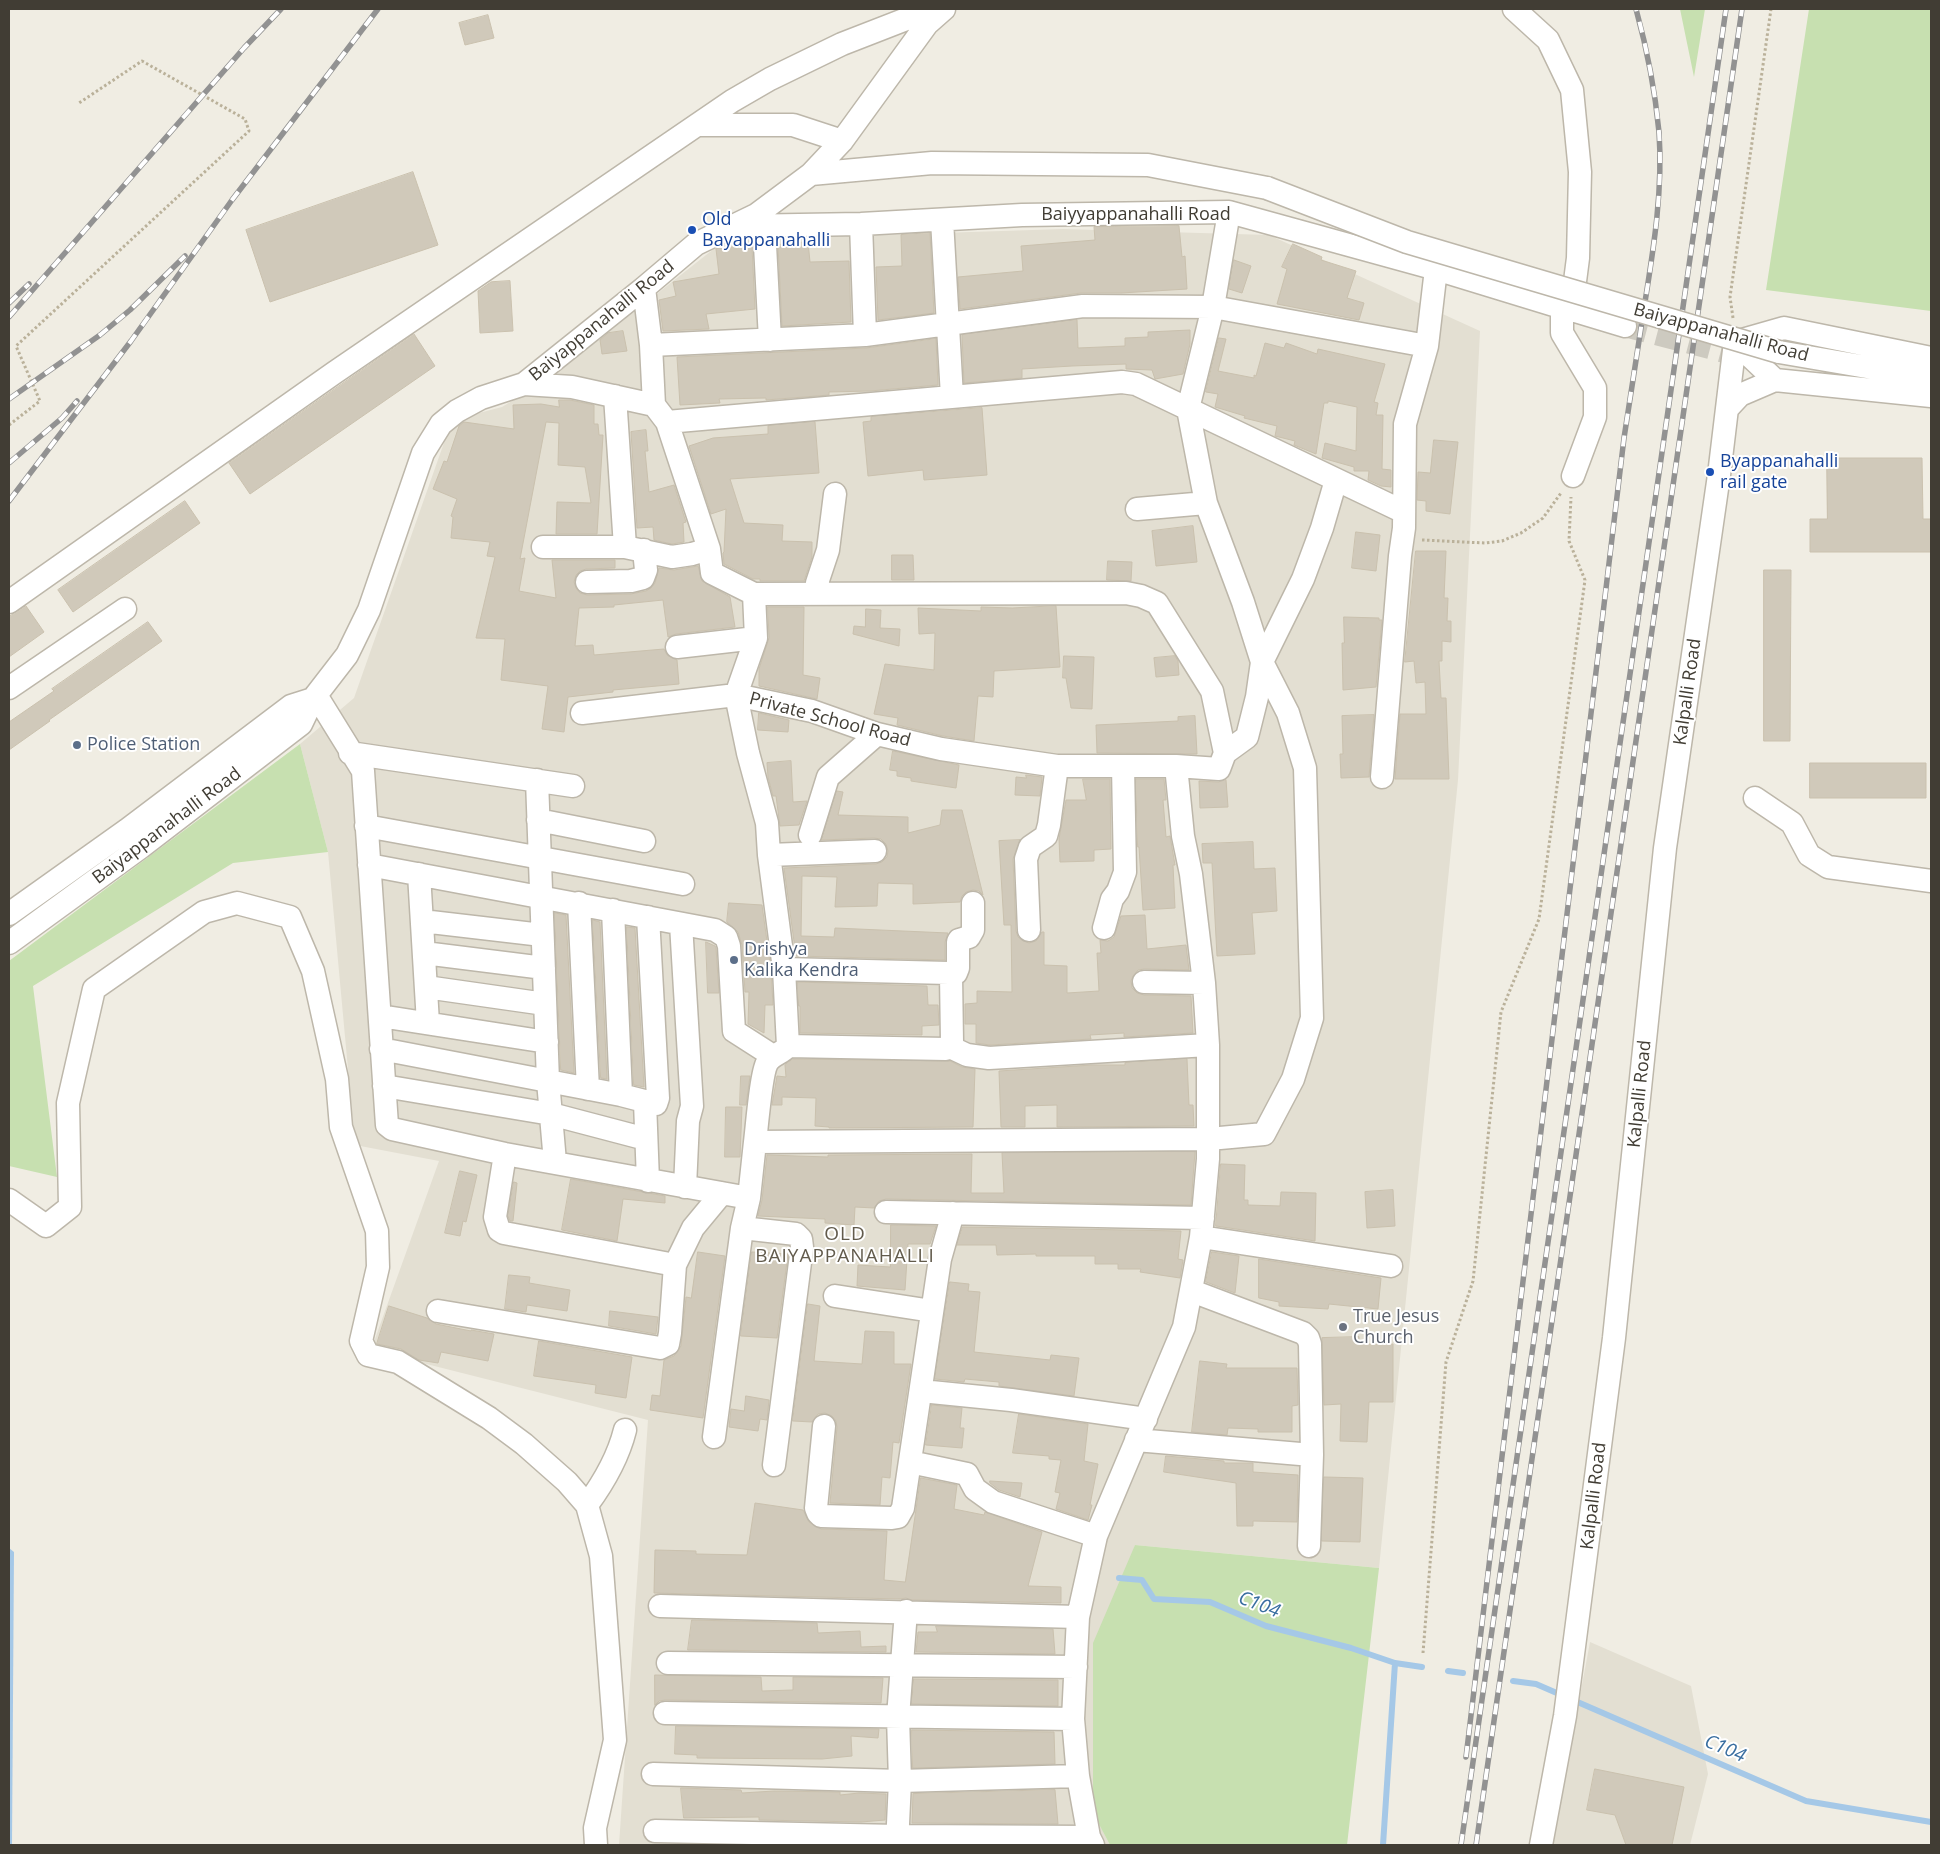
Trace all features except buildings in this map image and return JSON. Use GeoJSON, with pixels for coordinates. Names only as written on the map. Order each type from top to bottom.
{"type":"FeatureCollection","features":[{"type":"Feature","properties":{"kind":"street"},"geometry":{"type":"LineString","coordinates":[[9,602],[343,368],[732,101],[804,62],[842,44],[932,9]]}},
{"type":"Feature","properties":{"kind":"street","name":"Baiyappanahalli Road"},"geometry":{"type":"LineString","coordinates":[[9,943],[141,847],[301,724],[315,697],[346,655],[369,610],[423,454],[441,424],[457,411],[481,398],[524,384],[696,244],[756,215],[811,174],[842,141],[927,24],[944,9]]}},
{"type":"Feature","properties":{"kind":"street"},"geometry":{"type":"LineString","coordinates":[[1514,9],[1548,40],[1572,90],[1580,172],[1578,264],[1574,289],[1564,309],[1562,333],[1595,388],[1595,417],[1573,476]]}},
{"type":"Feature","properties":{"kind":"street"},"geometry":{"type":"LineString","coordinates":[[697,125],[793,125],[842,141]]}},
{"type":"Feature","properties":{"kind":"street","name":"Baiyappanahalli Road"},"geometry":{"type":"LineString","coordinates":[[811,174],[932,162],[1148,165],[1268,188],[1407,242],[1780,352],[1931,378]]}},
{"type":"Feature","properties":{"kind":"street"},"geometry":{"type":"LineString","coordinates":[[755,1142],[1209,1139],[1264,1134],[1293,1079],[1312,1018],[1305,768],[1288,712],[1262,662],[1243,602],[1206,502],[1188,409],[1213,307],[1229,212]]}},
{"type":"Feature","properties":{"kind":"street","name":"Baiyyappanahalli Road"},"geometry":{"type":"LineString","coordinates":[[732,226],[861,224],[1022,215],[1229,212],[1436,269],[1625,326]]}},
{"type":"Feature","properties":{"kind":"street"},"geometry":{"type":"LineString","coordinates":[[942,220],[952,397]]}},
{"type":"Feature","properties":{"kind":"street"},"geometry":{"type":"LineString","coordinates":[[861,224],[865,335]]}},
{"type":"Feature","properties":{"kind":"street"},"geometry":{"type":"LineString","coordinates":[[764,226],[770,340]]}},
{"type":"Feature","properties":{"kind":"street"},"geometry":{"type":"LineString","coordinates":[[1382,776],[1404,512],[1404,424],[1427,346],[1436,269]]}},
{"type":"Feature","properties":{"kind":"street"},"geometry":{"type":"LineString","coordinates":[[644,288],[661,413],[709,549],[712,573],[754,594],[1126,593],[1141,596],[1157,603],[1212,691],[1225,753],[1247,737],[1257,697],[1262,662],[1303,579],[1322,528],[1336,480]]}},
{"type":"Feature","properties":{"kind":"street"},"geometry":{"type":"LineString","coordinates":[[651,345],[865,335],[1083,306],[1213,307],[1427,346]]}},
{"type":"Feature","properties":{"kind":"street"},"geometry":{"type":"LineString","coordinates":[[1742,352],[1784,328],[1931,358]]}},
{"type":"Feature","properties":{"kind":"street","name":"Baiyappanahalli Road"},"geometry":{"type":"LineString","coordinates":[[1742,352],[1775,380],[1931,396]]}},
{"type":"Feature","properties":{"kind":"street","name":"Kalpalli Road"},"geometry":{"type":"LineString","coordinates":[[1541,1845],[1568,1698],[1614,1338],[1665,848],[1727,410],[1742,352]]}},
{"type":"Feature","properties":{"kind":"street"},"geometry":{"type":"LineString","coordinates":[[1727,410],[1740,395],[1775,380]]}},
{"type":"Feature","properties":{"kind":"street"},"geometry":{"type":"LineString","coordinates":[[524,384],[572,387],[615,396],[661,413],[952,397],[1122,382],[1136,384],[1404,512]]}},
{"type":"Feature","properties":{"kind":"street"},"geometry":{"type":"LineString","coordinates":[[587,582],[631,581],[643,578],[646,570],[635,549],[615,396]]}},
{"type":"Feature","properties":{"kind":"street"},"geometry":{"type":"LineString","coordinates":[[816,593],[817,583],[828,550],[836,494]]}},
{"type":"Feature","properties":{"kind":"street"},"geometry":{"type":"LineString","coordinates":[[1137,509],[1206,502]]}},
{"type":"Feature","properties":{"kind":"street"},"geometry":{"type":"LineString","coordinates":[[543,547],[635,549],[672,557],[709,549]]}},
{"type":"Feature","properties":{"kind":"street","name":"Private School Road"},"geometry":{"type":"LineString","coordinates":[[754,594],[756,638],[736,695],[812,711],[876,734],[941,749],[1058,766],[1176,766],[1220,769],[1225,753]]}},
{"type":"Feature","properties":{"kind":"street"},"geometry":{"type":"LineString","coordinates":[[9,688],[125,609]]}},
{"type":"Feature","properties":{"kind":"street"},"geometry":{"type":"LineString","coordinates":[[677,646],[756,638]]}},
{"type":"Feature","properties":{"kind":"street"},"geometry":{"type":"LineString","coordinates":[[582,713],[736,695],[748,753],[767,823],[769,855],[784,969],[780,1051],[765,1067],[749,1198],[742,1228],[714,1437]]}},
{"type":"Feature","properties":{"kind":"street"},"geometry":{"type":"LineString","coordinates":[[315,697],[363,771],[387,1124],[392,1130],[505,1154],[749,1198]]}},
{"type":"Feature","properties":{"kind":"street","name":"Baiyappanahalli Road"},"geometry":{"type":"LineString","coordinates":[[9,914],[127,830],[291,706],[315,697]]}},
{"type":"Feature","properties":{"kind":"street"},"geometry":{"type":"LineString","coordinates":[[810,835],[828,777],[876,734]]}},
{"type":"Feature","properties":{"kind":"street"},"geometry":{"type":"LineString","coordinates":[[350,753],[573,786]]}},
{"type":"Feature","properties":{"kind":"street"},"geometry":{"type":"LineString","coordinates":[[1029,930],[1026,859],[1030,847],[1046,836],[1050,824],[1058,766]]}},
{"type":"Feature","properties":{"kind":"street"},"geometry":{"type":"LineString","coordinates":[[1104,928],[1112,899],[1118,891],[1125,872],[1123,766]]}},
{"type":"Feature","properties":{"kind":"street"},"geometry":{"type":"LineString","coordinates":[[655,1831],[898,1841],[1091,1841],[1078,1776],[1073,1719],[1078,1617],[1096,1536],[1184,1327],[1202,1227],[1209,1139],[1208,1045],[1204,983],[1191,874],[1183,836],[1176,766]]}},
{"type":"Feature","properties":{"kind":"street"},"geometry":{"type":"LineString","coordinates":[[537,780],[548,1080],[555,1162]]}},
{"type":"Feature","properties":{"kind":"street"},"geometry":{"type":"LineString","coordinates":[[1755,798],[1792,823],[1808,855],[1828,867],[1931,882]]}},
{"type":"Feature","properties":{"kind":"street"},"geometry":{"type":"LineString","coordinates":[[538,820],[644,841]]}},
{"type":"Feature","properties":{"kind":"street"},"geometry":{"type":"LineString","coordinates":[[366,826],[683,884]]}},
{"type":"Feature","properties":{"kind":"street"},"geometry":{"type":"LineString","coordinates":[[769,855],[875,851]]}},
{"type":"Feature","properties":{"kind":"street"},"geometry":{"type":"LineString","coordinates":[[369,864],[715,930],[726,937],[729,946],[734,1031],[780,1051],[946,1049],[950,1047],[967,1055],[989,1058],[1208,1045]]}},
{"type":"Feature","properties":{"kind":"street"},"geometry":{"type":"LineString","coordinates":[[419,874],[428,1023]]}},
{"type":"Feature","properties":{"kind":"street"},"geometry":{"type":"LineString","coordinates":[[9,1200],[46,1226],[70,1206],[68,1103],[94,989],[204,912],[237,903],[290,917],[313,971],[337,1079],[342,1127],[377,1231],[378,1267],[361,1341],[368,1355],[398,1362],[489,1418],[524,1444],[567,1482],[588,1505],[600,1556],[615,1740],[595,1828],[596,1845]]}},
{"type":"Feature","properties":{"kind":"street"},"geometry":{"type":"LineString","coordinates":[[579,904],[588,1089]]}},
{"type":"Feature","properties":{"kind":"street"},"geometry":{"type":"LineString","coordinates":[[951,975],[958,971],[958,942],[969,937],[973,930],[973,904]]}},
{"type":"Feature","properties":{"kind":"street"},"geometry":{"type":"LineString","coordinates":[[613,910],[621,1095]]}},
{"type":"Feature","properties":{"kind":"street"},"geometry":{"type":"LineString","coordinates":[[381,1049],[548,1080],[656,1104],[658,1098],[648,917]]}},
{"type":"Feature","properties":{"kind":"street"},"geometry":{"type":"LineString","coordinates":[[422,920],[542,935]]}},
{"type":"Feature","properties":{"kind":"street"},"geometry":{"type":"LineString","coordinates":[[681,924],[692,1106],[688,1121],[685,1187]]}},
{"type":"Feature","properties":{"kind":"street"},"geometry":{"type":"LineString","coordinates":[[424,953],[544,968]]}},
{"type":"Feature","properties":{"kind":"street"},"geometry":{"type":"LineString","coordinates":[[784,969],[949,973],[951,975]]}},
{"type":"Feature","properties":{"kind":"street"},"geometry":{"type":"LineString","coordinates":[[950,1047],[952,1042],[951,975]]}},
{"type":"Feature","properties":{"kind":"street"},"geometry":{"type":"LineString","coordinates":[[1144,982],[1204,983]]}},
{"type":"Feature","properties":{"kind":"street"},"geometry":{"type":"LineString","coordinates":[[426,987],[546,1004]]}},
{"type":"Feature","properties":{"kind":"street"},"geometry":{"type":"LineString","coordinates":[[380,1016],[547,1042]]}},
{"type":"Feature","properties":{"kind":"street"},"geometry":{"type":"LineString","coordinates":[[384,1086],[551,1114],[646,1139]]}},
{"type":"Feature","properties":{"kind":"street"},"geometry":{"type":"LineString","coordinates":[[645,1102],[648,1180]]}},
{"type":"Feature","properties":{"kind":"street"},"geometry":{"type":"LineString","coordinates":[[505,1154],[495,1218],[499,1230],[504,1233],[675,1265]]}},
{"type":"Feature","properties":{"kind":"street"},"geometry":{"type":"LineString","coordinates":[[438,1311],[660,1348],[668,1344],[670,1333],[675,1265],[693,1228],[722,1193]]}},
{"type":"Feature","properties":{"kind":"street"},"geometry":{"type":"LineString","coordinates":[[886,1212],[953,1213],[1202,1227],[1391,1266]]}},
{"type":"Feature","properties":{"kind":"street"},"geometry":{"type":"LineString","coordinates":[[824,1426],[816,1508],[818,1513],[821,1516],[898,1517],[903,1508],[940,1258],[953,1213]]}},
{"type":"Feature","properties":{"kind":"street"},"geometry":{"type":"LineString","coordinates":[[742,1228],[796,1234],[801,1239],[802,1247],[774,1465]]}},
{"type":"Feature","properties":{"kind":"street"},"geometry":{"type":"LineString","coordinates":[[1192,1291],[1303,1333],[1308,1338],[1310,1344],[1312,1455],[1308,1546]]}},
{"type":"Feature","properties":{"kind":"street"},"geometry":{"type":"LineString","coordinates":[[835,1296],[932,1311]]}},
{"type":"Feature","properties":{"kind":"street"},"geometry":{"type":"LineString","coordinates":[[921,1391],[1011,1400],[1146,1419]]}},
{"type":"Feature","properties":{"kind":"street"},"geometry":{"type":"LineString","coordinates":[[588,1505],[611,1467],[625,1430]]}},
{"type":"Feature","properties":{"kind":"street"},"geometry":{"type":"LineString","coordinates":[[1136,1440],[1312,1455]]}},
{"type":"Feature","properties":{"kind":"street"},"geometry":{"type":"LineString","coordinates":[[910,1462],[967,1474],[975,1489],[993,1502],[1096,1536]]}},
{"type":"Feature","properties":{"kind":"street"},"geometry":{"type":"LineString","coordinates":[[660,1606],[1078,1617]]}},
{"type":"Feature","properties":{"kind":"street"},"geometry":{"type":"LineString","coordinates":[[898,1841],[900,1781],[898,1717],[906,1611]]}},
{"type":"Feature","properties":{"kind":"street"},"geometry":{"type":"LineString","coordinates":[[668,1663],[1076,1666]]}},
{"type":"Feature","properties":{"kind":"street"},"geometry":{"type":"LineString","coordinates":[[665,1713],[1073,1719]]}},
{"type":"Feature","properties":{"kind":"street"},"geometry":{"type":"LineString","coordinates":[[653,1774],[900,1781],[1078,1776]]}},
{"type":"Feature","properties":{"kind":"path"},"geometry":{"type":"LineString","coordinates":[[1742,352],[1730,296],[1771,9]]}},
{"type":"Feature","properties":{"kind":"path"},"geometry":{"type":"LineString","coordinates":[[9,425],[40,401],[16,346],[249,131],[245,119],[142,61],[79,103]]}},
{"type":"Feature","properties":{"kind":"path"},"geometry":{"type":"LineString","coordinates":[[1402,539],[1485,543],[1502,541],[1521,533],[1543,518],[1573,476]]}},
{"type":"Feature","properties":{"kind":"path"},"geometry":{"type":"LineString","coordinates":[[1423,1653],[1446,1362],[1473,1281],[1501,1012],[1539,919],[1585,580],[1568,541],[1573,476]]}},
{"type":"Feature","properties":{"kind":"shaded area"},"geometry":{"type":"Polygon","coordinates":[[[1063,229],[1269,235],[1480,331],[1458,780],[1379,1568],[1135,1545],[1093,1812],[1110,1845],[619,1845],[648,1420],[371,1350],[439,1161],[355,1145],[328,852],[300,744],[354,698],[452,420],[502,407],[553,376],[725,240],[1063,229]]]}},
{"type":"Feature","properties":{"kind":"shaded area"},"geometry":{"type":"Polygon","coordinates":[[[1590,1642],[1691,1686],[1708,1774],[1690,1845],[1552,1845],[1590,1642]]]}},
{"type":"Feature","properties":{"kind":"green space"},"geometry":{"type":"Polygon","coordinates":[[[1680,9],[1705,9],[1694,77],[1680,9]]]}},
{"type":"Feature","properties":{"kind":"green space"},"geometry":{"type":"Polygon","coordinates":[[[1809,9],[1931,9],[1931,311],[1766,290],[1809,9]]]}},
{"type":"Feature","properties":{"kind":"green space"},"geometry":{"type":"Polygon","coordinates":[[[300,744],[328,852],[233,863],[33,986],[57,1177],[9,1166],[9,961],[300,744]]]}},
{"type":"Feature","properties":{"kind":"green space"},"geometry":{"type":"Polygon","coordinates":[[[1135,1545],[1379,1568],[1347,1845],[1110,1845],[1093,1813],[1093,1643],[1135,1545]]]}},
{"type":"Feature","properties":{"kind":"water"},"geometry":{"type":"Polygon","coordinates":[[[9,1548],[14,1552],[12,1845],[9,1845],[9,1548]]]}},
{"type":"Feature","properties":{"kind":"waterway","name":"C104"},"geometry":{"type":"LineString","coordinates":[[1119,1578],[1142,1580],[1154,1599],[1210,1602],[1266,1626],[1351,1648],[1395,1663]]}},
{"type":"Feature","properties":{"kind":"waterway"},"geometry":{"type":"LineString","coordinates":[[1383,1845],[1395,1663],[1422,1667]]}},
{"type":"Feature","properties":{"kind":"waterway","name":"C104"},"geometry":{"type":"LineString","coordinates":[[1448,1671],[1463,1673]]}},
{"type":"Feature","properties":{"kind":"waterway","name":"C104"},"geometry":{"type":"LineString","coordinates":[[1513,1681],[1536,1684],[1806,1801],[1931,1822]]}},
{"type":"Feature","properties":{"kind":"tunnel"},"geometry":{"type":"LineString","coordinates":[[1625,326],[1740,356]]}},
{"type":"Feature","properties":{"kind":"railway"},"geometry":{"type":"LineString","coordinates":[[9,317],[244,48],[281,9]]}},
{"type":"Feature","properties":{"kind":"railway"},"geometry":{"type":"LineString","coordinates":[[9,501],[131,341],[232,200],[378,9]]}},
{"type":"Feature","properties":{"kind":"railway"},"geometry":{"type":"LineString","coordinates":[[1466,1757],[1624,438],[1657,217],[1660,175],[1659,132],[1650,70],[1636,9]]}},
{"type":"Feature","properties":{"kind":"railway"},"geometry":{"type":"LineString","coordinates":[[1461,1845],[1726,9]]}},
{"type":"Feature","properties":{"kind":"railway"},"geometry":{"type":"LineString","coordinates":[[1476,1845],[1742,9]]}},
{"type":"Feature","properties":{"kind":"railway"},"geometry":{"type":"LineString","coordinates":[[9,399],[100,335],[130,310],[185,256]]}},
{"type":"Feature","properties":{"kind":"railway"},"geometry":{"type":"LineString","coordinates":[[9,303],[29,284]]}},
{"type":"Feature","properties":{"kind":"railway"},"geometry":{"type":"LineString","coordinates":[[9,463],[62,418],[77,401]]}},
{"type":"Feature","properties":{"kind":"place","name":"Old Bayappanahalli"},"geometry":{"type":"Point","coordinates":[692,230]}},
{"type":"Feature","properties":{"kind":"place","name":"Byappanahalli rail gate"},"geometry":{"type":"Point","coordinates":[1710,472]}},
{"type":"Feature","properties":{"kind":"place","name":"Police Station"},"geometry":{"type":"Point","coordinates":[77,745]}},
{"type":"Feature","properties":{"kind":"place","name":"Drishya Kalika Kendra"},"geometry":{"type":"Point","coordinates":[734,960]}},
{"type":"Feature","properties":{"kind":"place","name":"True Jesus Church"},"geometry":{"type":"Point","coordinates":[1343,1327]}},
{"type":"Feature","properties":{"kind":"district","name":"OLD BAIYAPPANAHALLI"},"geometry":{"type":"Point","coordinates":[845,1246]}}]}
